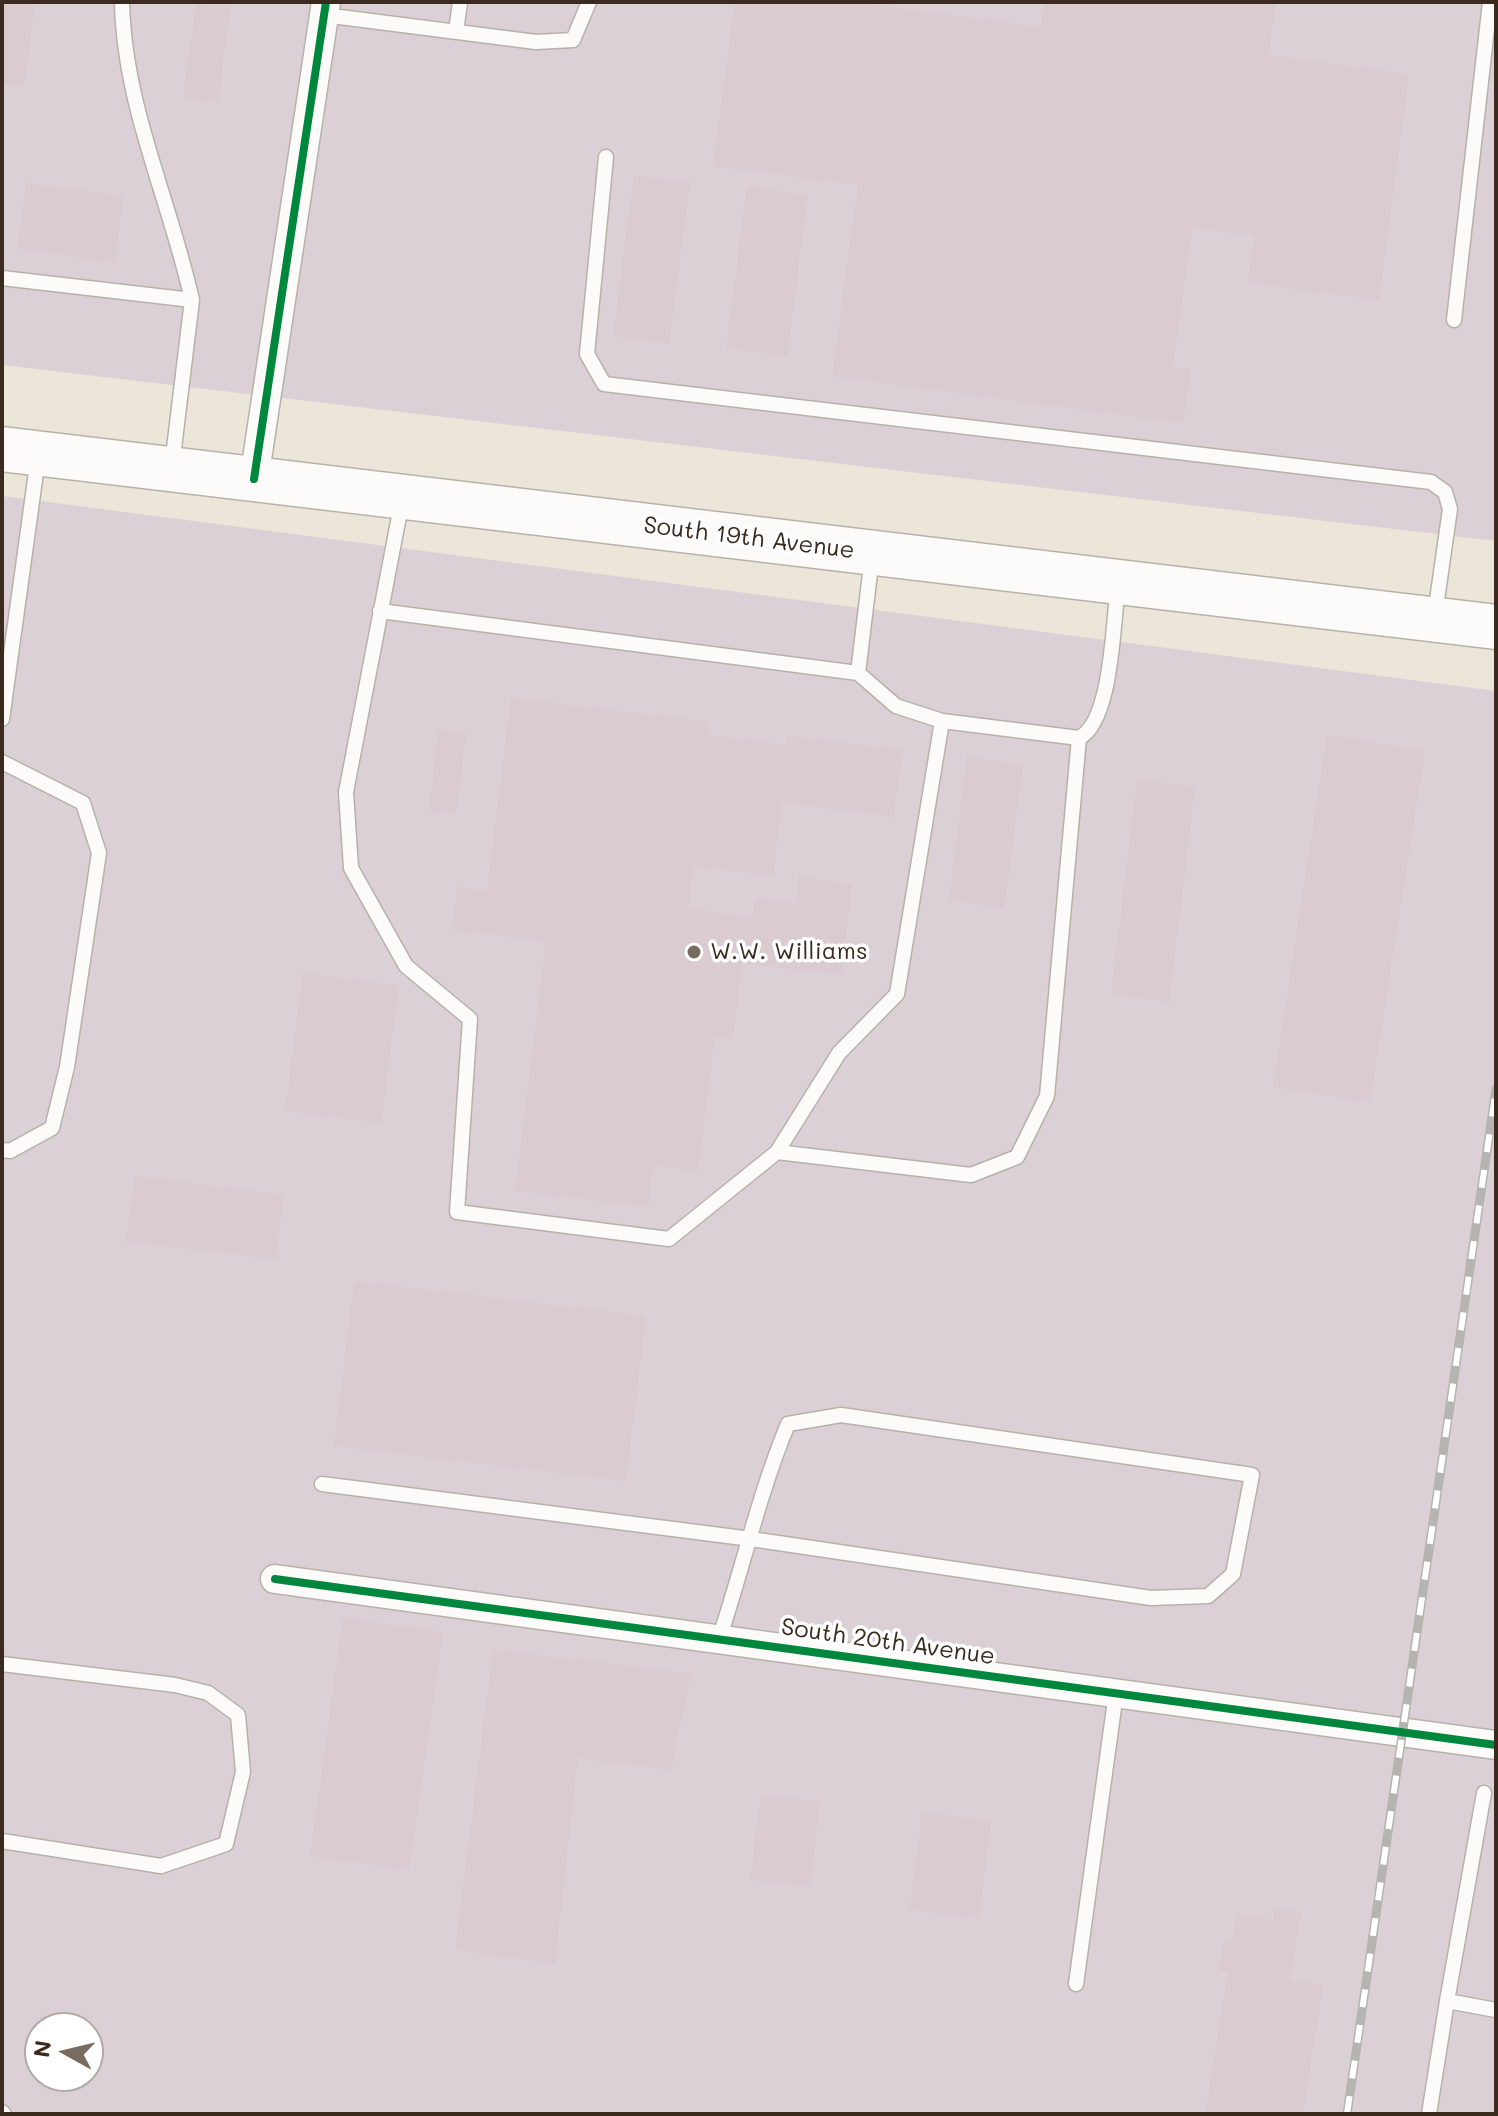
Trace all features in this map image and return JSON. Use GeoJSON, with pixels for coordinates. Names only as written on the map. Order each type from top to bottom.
{"type":"FeatureCollection","features":[{"type":"Feature","properties":{"kind":"main road","name":"South 19th Avenue"},"geometry":{"type":"LineString","coordinates":[[20,451],[1496,627]]}},
{"type":"Feature","properties":{"kind":"street"},"geometry":{"type":"LineString","coordinates":[[254,479],[325,8]]}},
{"type":"Feature","properties":{"kind":"street","name":"South 20th Avenue"},"geometry":{"type":"LineString","coordinates":[[275,1579],[1496,1745]]}},
{"type":"Feature","properties":{"kind":"lane"},"geometry":{"type":"LineString","coordinates":[[122,2],[137,111],[156,180],[180,247],[192,300],[171,470]]}},
{"type":"Feature","properties":{"kind":"lane"},"geometry":{"type":"LineString","coordinates":[[456,32],[460,2]]}},
{"type":"Feature","properties":{"kind":"lane"},"geometry":{"type":"LineString","coordinates":[[325,8],[456,32],[536,42],[573,40],[589,2]]}},
{"type":"Feature","properties":{"kind":"lane"},"geometry":{"type":"LineString","coordinates":[[1454,320],[1490,2]]}},
{"type":"Feature","properties":{"kind":"lane"},"geometry":{"type":"LineString","coordinates":[[606,157],[587,354],[604,384],[1431,482],[1445,492],[1450,509],[1434,620]]}},
{"type":"Feature","properties":{"kind":"lane"},"geometry":{"type":"LineString","coordinates":[[2,278],[192,300]]}},
{"type":"Feature","properties":{"kind":"lane"},"geometry":{"type":"LineString","coordinates":[[2,719],[20,451]]}},
{"type":"Feature","properties":{"kind":"lane"},"geometry":{"type":"LineString","coordinates":[[402,497],[346,792],[351,868],[406,966],[470,1019],[457,1212],[669,1239],[777,1152],[839,1053],[897,994],[942,721]]}},
{"type":"Feature","properties":{"kind":"lane"},"geometry":{"type":"LineString","coordinates":[[858,673],[873,553]]}},
{"type":"Feature","properties":{"kind":"lane"},"geometry":{"type":"LineString","coordinates":[[777,1152],[971,1175],[1017,1157],[1047,1096],[1079,738],[1096,724],[1102,707],[1119,582]]}},
{"type":"Feature","properties":{"kind":"lane"},"geometry":{"type":"LineString","coordinates":[[380,611],[858,673],[896,706],[942,721],[1079,738]]}},
{"type":"Feature","properties":{"kind":"lane"},"geometry":{"type":"LineString","coordinates":[[2,762],[83,803],[99,853],[67,1067],[52,1128],[10,1151],[2,1150]]}},
{"type":"Feature","properties":{"kind":"lane"},"geometry":{"type":"LineString","coordinates":[[322,1484],[751,1539],[1151,1598],[1208,1596],[1233,1574],[1252,1475],[841,1415],[788,1424],[772,1462],[751,1539],[719,1639]]}},
{"type":"Feature","properties":{"kind":"lane"},"geometry":{"type":"LineString","coordinates":[[2,1664],[175,1685],[208,1693],[238,1715],[243,1772],[226,1844],[161,1866],[2,1841]]}},
{"type":"Feature","properties":{"kind":"lane"},"geometry":{"type":"LineString","coordinates":[[1076,1984],[1116,1693]]}},
{"type":"Feature","properties":{"kind":"lane"},"geometry":{"type":"LineString","coordinates":[[1429,2114],[1484,1793]]}},
{"type":"Feature","properties":{"kind":"lane"},"geometry":{"type":"LineString","coordinates":[[1447,2001],[1496,2010]]}},
{"type":"Feature","properties":{"kind":"shaded area"},"geometry":{"type":"Polygon","coordinates":[[[2,2],[1496,2],[1496,541],[2,365],[2,2]]]}},
{"type":"Feature","properties":{"kind":"shaded area"},"geometry":{"type":"Polygon","coordinates":[[[2,496],[1496,691],[1496,2114],[2,2114],[2,496]]]}},
{"type":"Feature","properties":{"kind":"building"},"geometry":{"type":"Polygon","coordinates":[[[2,2],[35,2],[24,87],[2,84],[2,2]]]}},
{"type":"Feature","properties":{"kind":"building"},"geometry":{"type":"Polygon","coordinates":[[[735,2],[852,2],[1041,27],[1044,2],[1276,2],[1269,55],[1409,74],[1379,300],[1248,283],[1254,236],[1192,228],[1173,367],[1191,369],[1183,423],[832,376],[858,185],[713,166],[735,2]]]}},
{"type":"Feature","properties":{"kind":"building"},"geometry":{"type":"Polygon","coordinates":[[[196,4],[230,8],[218,102],[183,97],[196,4]]]}},
{"type":"Feature","properties":{"kind":"building"},"geometry":{"type":"Polygon","coordinates":[[[634,175],[690,182],[669,344],[613,336],[634,175]]]}},
{"type":"Feature","properties":{"kind":"building"},"geometry":{"type":"Polygon","coordinates":[[[26,183],[123,196],[115,262],[18,249],[26,183]]]}},
{"type":"Feature","properties":{"kind":"building"},"geometry":{"type":"Polygon","coordinates":[[[747,187],[808,195],[787,356],[726,348],[747,187]]]}},
{"type":"Feature","properties":{"kind":"building","name":"W.W. Williams"},"geometry":{"type":"Polygon","coordinates":[[[511,698],[710,722],[708,735],[787,745],[788,736],[902,750],[894,817],[782,803],[773,876],[693,866],[688,909],[752,917],[755,899],[796,903],[799,877],[852,884],[841,975],[742,963],[733,1039],[715,1036],[698,1171],[653,1165],[648,1207],[515,1191],[546,941],[452,930],[457,887],[487,891],[511,698]]]}},
{"type":"Feature","properties":{"kind":"building"},"geometry":{"type":"Polygon","coordinates":[[[438,731],[466,735],[456,814],[429,811],[438,731]]]}},
{"type":"Feature","properties":{"kind":"building"},"geometry":{"type":"Polygon","coordinates":[[[1327,735],[1425,751],[1370,1102],[1273,1087],[1327,735]]]}},
{"type":"Feature","properties":{"kind":"building"},"geometry":{"type":"Polygon","coordinates":[[[967,757],[1023,765],[1004,908],[949,900],[967,757]]]}},
{"type":"Feature","properties":{"kind":"building"},"geometry":{"type":"Polygon","coordinates":[[[1137,780],[1195,787],[1169,1002],[1111,995],[1137,780]]]}},
{"type":"Feature","properties":{"kind":"building"},"geometry":{"type":"Polygon","coordinates":[[[303,973],[399,986],[381,1123],[285,1111],[303,973]]]}},
{"type":"Feature","properties":{"kind":"building"},"geometry":{"type":"Polygon","coordinates":[[[135,1176],[284,1195],[276,1259],[126,1242],[135,1176]]]}},
{"type":"Feature","properties":{"kind":"building"},"geometry":{"type":"Polygon","coordinates":[[[354,1281],[646,1316],[626,1481],[334,1446],[354,1281]]]}},
{"type":"Feature","properties":{"kind":"building"},"geometry":{"type":"Polygon","coordinates":[[[343,1618],[443,1632],[409,1870],[310,1856],[343,1618]]]}},
{"type":"Feature","properties":{"kind":"building"},"geometry":{"type":"Polygon","coordinates":[[[493,1650],[691,1673],[671,1770],[578,1758],[555,1964],[455,1950],[493,1650]]]}},
{"type":"Feature","properties":{"kind":"building"},"geometry":{"type":"Polygon","coordinates":[[[761,1794],[820,1802],[810,1887],[750,1880],[761,1794]]]}},
{"type":"Feature","properties":{"kind":"building"},"geometry":{"type":"Polygon","coordinates":[[[922,1812],[991,1821],[979,1918],[910,1910],[922,1812]]]}},
{"type":"Feature","properties":{"kind":"building"},"geometry":{"type":"Polygon","coordinates":[[[1275,1908],[1301,1912],[1290,1980],[1323,1985],[1303,2114],[1205,2114],[1228,1972],[1219,1971],[1224,1939],[1233,1940],[1237,1914],[1273,1920],[1275,1908]]]}},
{"type":"Feature","properties":{"kind":"railway"},"geometry":{"type":"LineString","coordinates":[[1347,2114],[1496,1089]]}},
{"type":"Feature","properties":{"kind":"cycle path"},"geometry":{"type":"LineString","coordinates":[[254,479],[326,2]]}},
{"type":"Feature","properties":{"kind":"cycle path"},"geometry":{"type":"LineString","coordinates":[[275,1579],[1496,1745]]}},
{"type":"Feature","properties":{"kind":"place","name":"W.W. Williams"},"geometry":{"type":"Point","coordinates":[694,952]}}]}
